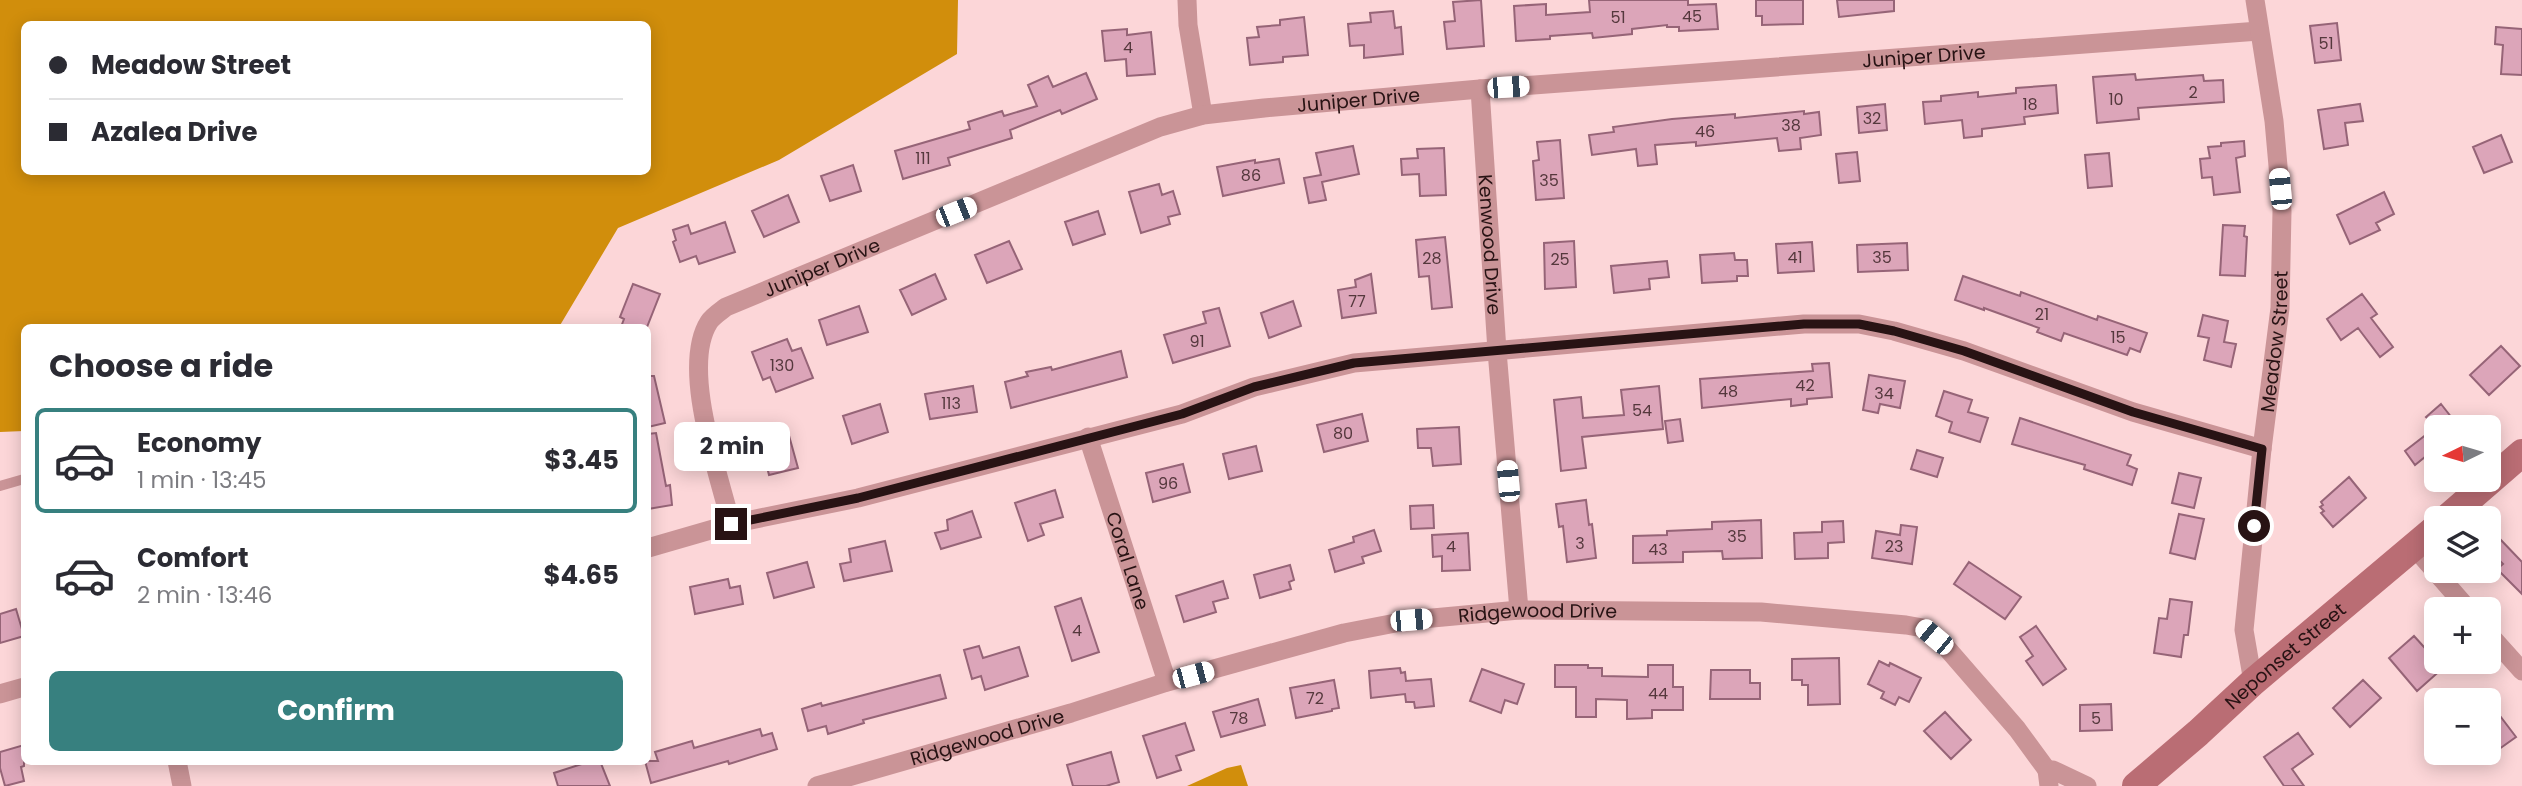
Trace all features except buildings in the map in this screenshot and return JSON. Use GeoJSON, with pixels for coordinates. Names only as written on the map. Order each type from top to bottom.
{"type":"FeatureCollection","features":[{"type":"Feature","properties":{"kind":"main road"},"geometry":{"type":"LineString","coordinates":[[2461,506],[2522,453]]}},
{"type":"Feature","properties":{"kind":"main road","name":"Neponset Street"},"geometry":{"type":"LineString","coordinates":[[2136,786],[2253,682],[2424,538]]}},
{"type":"Feature","properties":{"kind":"street"},"geometry":{"type":"LineString","coordinates":[[1187,0],[1188,26],[1203,116]]}},
{"type":"Feature","properties":{"kind":"street","name":"Meadow Street"},"geometry":{"type":"LineString","coordinates":[[2253,682],[2244,630],[2262,449],[2280,308],[2282,211],[2274,121],[2255,0]]}},
{"type":"Feature","properties":{"kind":"street","name":"Juniper Drive"},"geometry":{"type":"LineString","coordinates":[[731,524],[699,395],[697,370],[701,342],[710,321],[726,307],[1160,127],[1203,116],[1264,108],[1480,89],[2259,31]]}},
{"type":"Feature","properties":{"kind":"street","name":"Kenwood Drive"},"geometry":{"type":"LineString","coordinates":[[1480,89],[1497,351],[1519,610]]}},
{"type":"Feature","properties":{"kind":"street"},"geometry":{"type":"LineString","coordinates":[[651,547],[731,524],[858,498],[1182,414],[1254,387],[1354,363],[1804,324],[1859,324],[1964,351],[2133,412],[2262,449]]}},
{"type":"Feature","properties":{"kind":"street","name":"Coral Lane"},"geometry":{"type":"LineString","coordinates":[[1088,438],[1167,682]]}},
{"type":"Feature","properties":{"kind":"street"},"geometry":{"type":"LineString","coordinates":[[2414,547],[2458,597]]}},
{"type":"Feature","properties":{"kind":"street","name":"Ridgewood Drive"},"geometry":{"type":"LineString","coordinates":[[817,786],[1071,713],[1167,682],[1344,633],[1411,620],[1519,610],[1761,612],[1923,628],[1945,646],[1999,708],[2048,778],[2057,770],[2087,786]]}},
{"type":"Feature","properties":{"kind":"street"},"geometry":{"type":"LineString","coordinates":[[2501,648],[2522,671]]}},
{"type":"Feature","properties":{"kind":"street"},"geometry":{"type":"LineString","coordinates":[[0,694],[21,688]]}},
{"type":"Feature","properties":{"kind":"street"},"geometry":{"type":"LineString","coordinates":[[178,765],[182,786]]}},
{"type":"Feature","properties":{"kind":"lane"},"geometry":{"type":"LineString","coordinates":[[0,486],[21,480]]}},
{"type":"Feature","properties":{"kind":"shaded area"},"geometry":{"type":"Polygon","coordinates":[[[0,0],[958,0],[957,54],[779,160],[618,228],[561,324],[21,324],[21,431],[0,432],[0,0]]]}},
{"type":"Feature","properties":{"kind":"shaded area"},"geometry":{"type":"Polygon","coordinates":[[[1241,765],[1248,786],[1187,786],[1227,768],[1241,765]]]}},
{"type":"Feature","properties":{"kind":"route"},"geometry":{"type":"LineString","coordinates":[[731,524],[858,498],[1182,414],[1254,387],[1354,363],[1804,324],[1859,324],[1964,351],[2133,412],[2262,449],[2254,526]]}}]}
